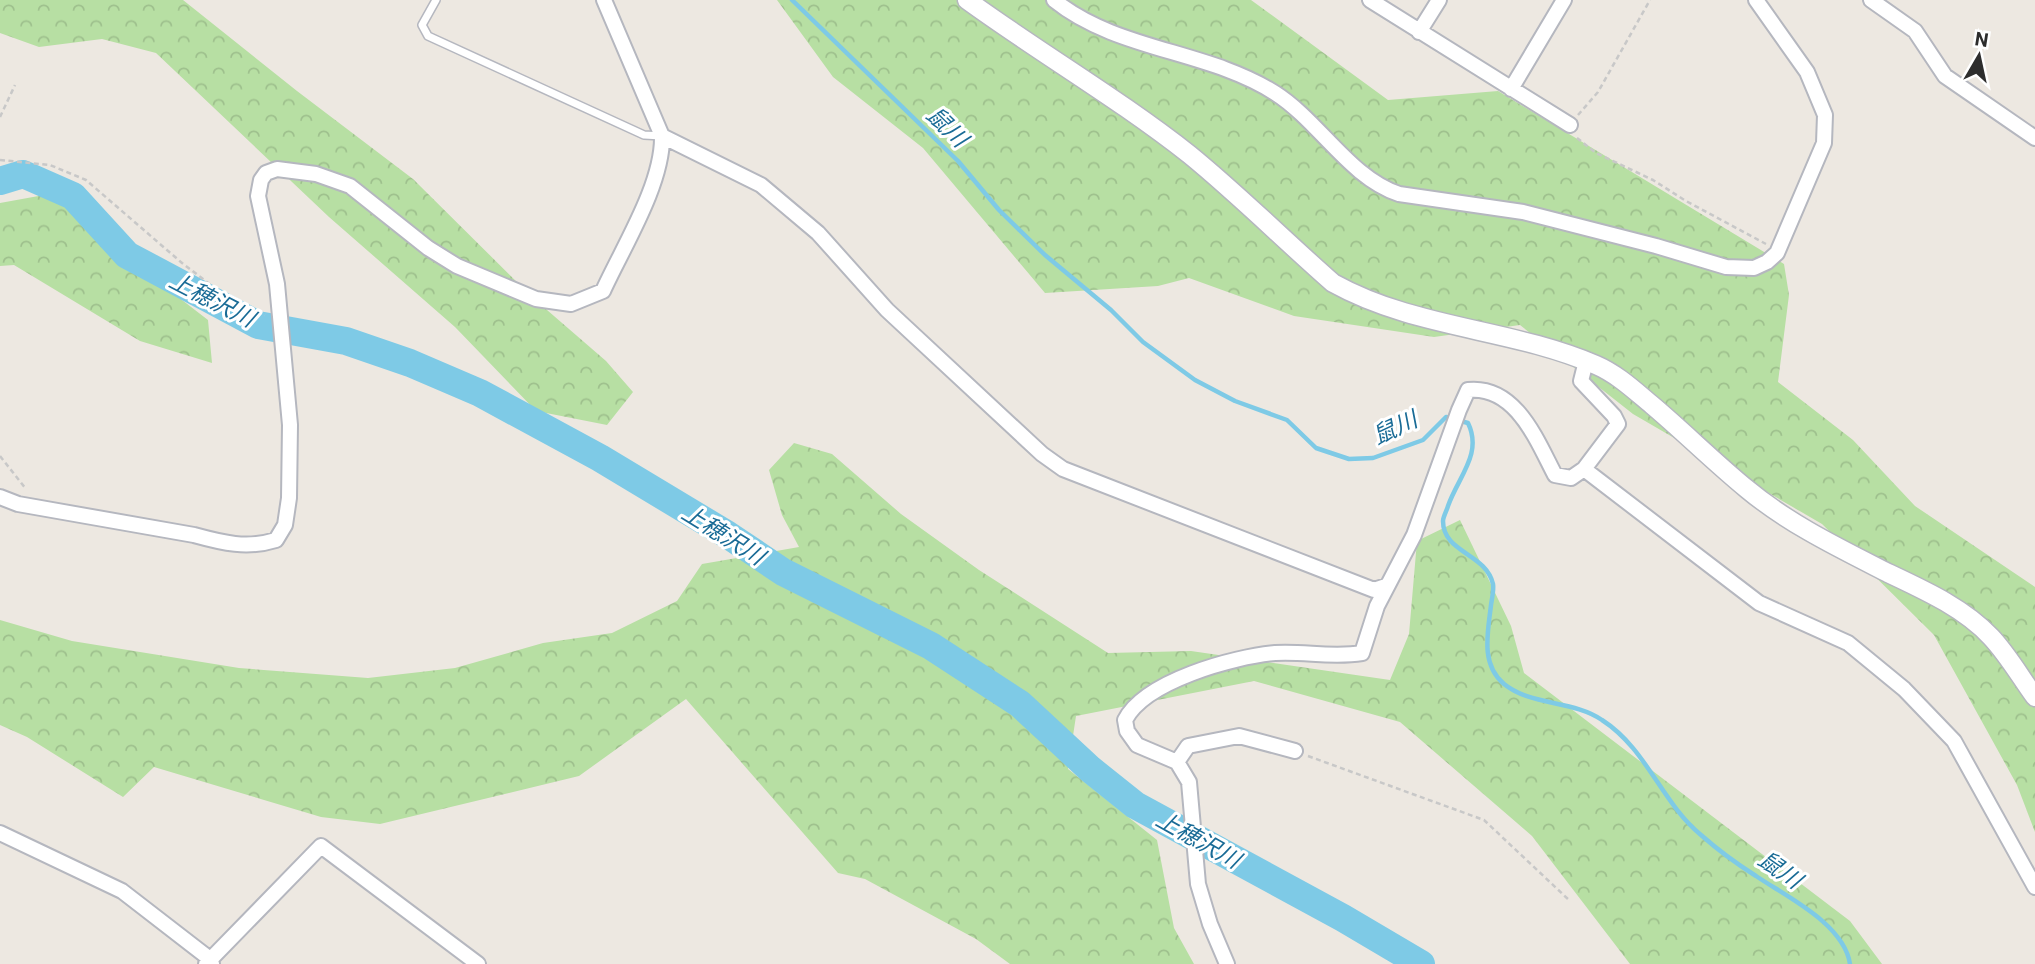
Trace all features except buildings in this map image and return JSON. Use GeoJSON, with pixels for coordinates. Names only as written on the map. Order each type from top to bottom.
{"type":"FeatureCollection","features":[{"type":"Feature","properties":{"kind":"street"},"geometry":{"type":"LineString","coordinates":[[0,497],[18,504],[194,535],[218,542],[256,546],[276,540],[285,525],[289,498],[290,425],[277,284],[258,196],[261,180],[266,173],[277,169],[317,174],[350,186],[428,248],[457,266],[536,299],[571,304],[603,291],[652,187],[662,155],[662,136],[604,0]]}},
{"type":"Feature","properties":{"kind":"street"},"geometry":{"type":"LineString","coordinates":[[967,0],[1017,37],[1133,113],[1190,156],[1333,283],[1355,295],[1416,318],[1546,346],[1586,361],[1625,382],[1747,489],[1787,518],[1959,611],[1991,637],[2035,697]]}},
{"type":"Feature","properties":{"kind":"street"},"geometry":{"type":"LineString","coordinates":[[1054,0],[1085,22],[1234,73],[1274,92],[1301,112],[1362,172],[1387,190],[1523,212],[1726,267],[1754,268],[1777,253],[1824,143],[1825,115],[1807,72],[1756,0]]}},
{"type":"Feature","properties":{"kind":"street"},"geometry":{"type":"LineString","coordinates":[[1370,0],[1570,125]]}},
{"type":"Feature","properties":{"kind":"street"},"geometry":{"type":"LineString","coordinates":[[1419,32],[1439,0]]}},
{"type":"Feature","properties":{"kind":"street"},"geometry":{"type":"LineString","coordinates":[[1511,89],[1563,0]]}},
{"type":"Feature","properties":{"kind":"street"},"geometry":{"type":"LineString","coordinates":[[1871,0],[1914,32],[1945,76],[2035,138]]}},
{"type":"Feature","properties":{"kind":"street"},"geometry":{"type":"LineString","coordinates":[[662,136],[761,185],[818,233],[896,319],[1042,454],[1063,469],[1374,590],[1387,586]]}},
{"type":"Feature","properties":{"kind":"street"},"geometry":{"type":"LineString","coordinates":[[1227,964],[1210,924],[1198,884],[1189,782],[1177,762],[1137,745],[1127,731],[1125,720],[1131,709],[1146,695],[1202,669],[1243,657],[1278,653],[1339,657],[1362,653],[1387,586],[1414,535],[1458,410],[1468,390],[1479,389],[1506,401],[1526,420],[1555,475],[1571,478],[1584,469],[1618,424],[1614,416],[1581,381],[1586,361]]}},
{"type":"Feature","properties":{"kind":"street"},"geometry":{"type":"LineString","coordinates":[[1584,469],[1759,603],[1848,642],[1904,689],[1954,741],[2035,887]]}},
{"type":"Feature","properties":{"kind":"street"},"geometry":{"type":"LineString","coordinates":[[1177,762],[1188,746],[1239,736],[1295,751]]}},
{"type":"Feature","properties":{"kind":"street"},"geometry":{"type":"LineString","coordinates":[[0,833],[122,891],[209,962],[321,846],[478,964]]}},
{"type":"Feature","properties":{"kind":"lane"},"geometry":{"type":"LineString","coordinates":[[436,0],[422,25],[428,36],[644,135],[662,136]]}},
{"type":"Feature","properties":{"kind":"path"},"geometry":{"type":"LineString","coordinates":[[1650,0],[1598,92],[1570,125],[1573,134],[1596,153],[1653,180],[1766,244],[1777,253]]}},
{"type":"Feature","properties":{"kind":"path"},"geometry":{"type":"LineString","coordinates":[[0,117],[15,85]]}},
{"type":"Feature","properties":{"kind":"path"},"geometry":{"type":"LineString","coordinates":[[0,160],[50,165],[86,180],[182,263],[228,298],[264,315],[279,316]]}},
{"type":"Feature","properties":{"kind":"path"},"geometry":{"type":"LineString","coordinates":[[0,456],[42,508]]}},
{"type":"Feature","properties":{"kind":"path"},"geometry":{"type":"LineString","coordinates":[[1295,751],[1484,820],[1569,901]]}},
{"type":"Feature","properties":{"kind":"green space"},"geometry":{"type":"Polygon","coordinates":[[[0,0],[183,0],[413,179],[532,297],[606,361],[633,392],[607,425],[536,411],[455,327],[329,217],[156,53],[102,39],[39,47],[0,33],[0,0]]]}},
{"type":"Feature","properties":{"kind":"green space"},"geometry":{"type":"Polygon","coordinates":[[[777,0],[1251,0],[1388,100],[1498,91],[1784,264],[1789,295],[1778,382],[1853,440],[1915,506],[2035,587],[2035,832],[2017,785],[1934,635],[1822,524],[1633,414],[1520,325],[1434,337],[1294,316],[1189,278],[1158,286],[1045,293],[923,148],[833,77],[777,0]]]}},
{"type":"Feature","properties":{"kind":"green space"},"geometry":{"type":"Polygon","coordinates":[[[55,193],[104,240],[208,320],[212,363],[140,341],[14,265],[0,266],[0,203],[55,193]]]}},
{"type":"Feature","properties":{"kind":"green space"},"geometry":{"type":"Polygon","coordinates":[[[794,443],[832,454],[901,514],[979,570],[1108,653],[1191,651],[1390,680],[1409,634],[1417,541],[1460,520],[1511,626],[1524,673],[1850,921],[1882,964],[1630,964],[1532,836],[1400,722],[1254,681],[1076,716],[1068,769],[1157,840],[1174,928],[1194,964],[1010,964],[976,939],[865,879],[838,873],[686,699],[579,776],[380,824],[321,817],[154,767],[123,797],[27,737],[0,725],[0,620],[72,641],[239,668],[368,678],[455,668],[543,643],[612,633],[677,601],[702,564],[799,547],[782,515],[769,470],[794,443]]]}},
{"type":"Feature","properties":{"kind":"waterway","name":"鼠川"},"geometry":{"type":"LineString","coordinates":[[792,0],[958,161],[999,210],[1045,255],[1111,310],[1143,342],[1195,380],[1235,401],[1287,420],[1316,448],[1349,459],[1373,458],[1423,440],[1446,417],[1468,423],[1472,434],[1471,455],[1443,521],[1450,540],[1482,566],[1493,584],[1487,647],[1491,667],[1496,676],[1515,691],[1591,714],[1618,732],[1643,760],[1687,822],[1728,857],[1826,924],[1846,950],[1850,964]]}},
{"type":"Feature","properties":{"kind":"waterway","name":"上穂沢川"},"geometry":{"type":"LineString","coordinates":[[0,181],[23,174],[73,196],[127,255],[258,325],[346,341],[410,363],[480,393],[600,458],[728,535],[783,572],[931,646],[1020,704],[1090,769],[1135,805],[1343,918],[1421,964]]}}]}
